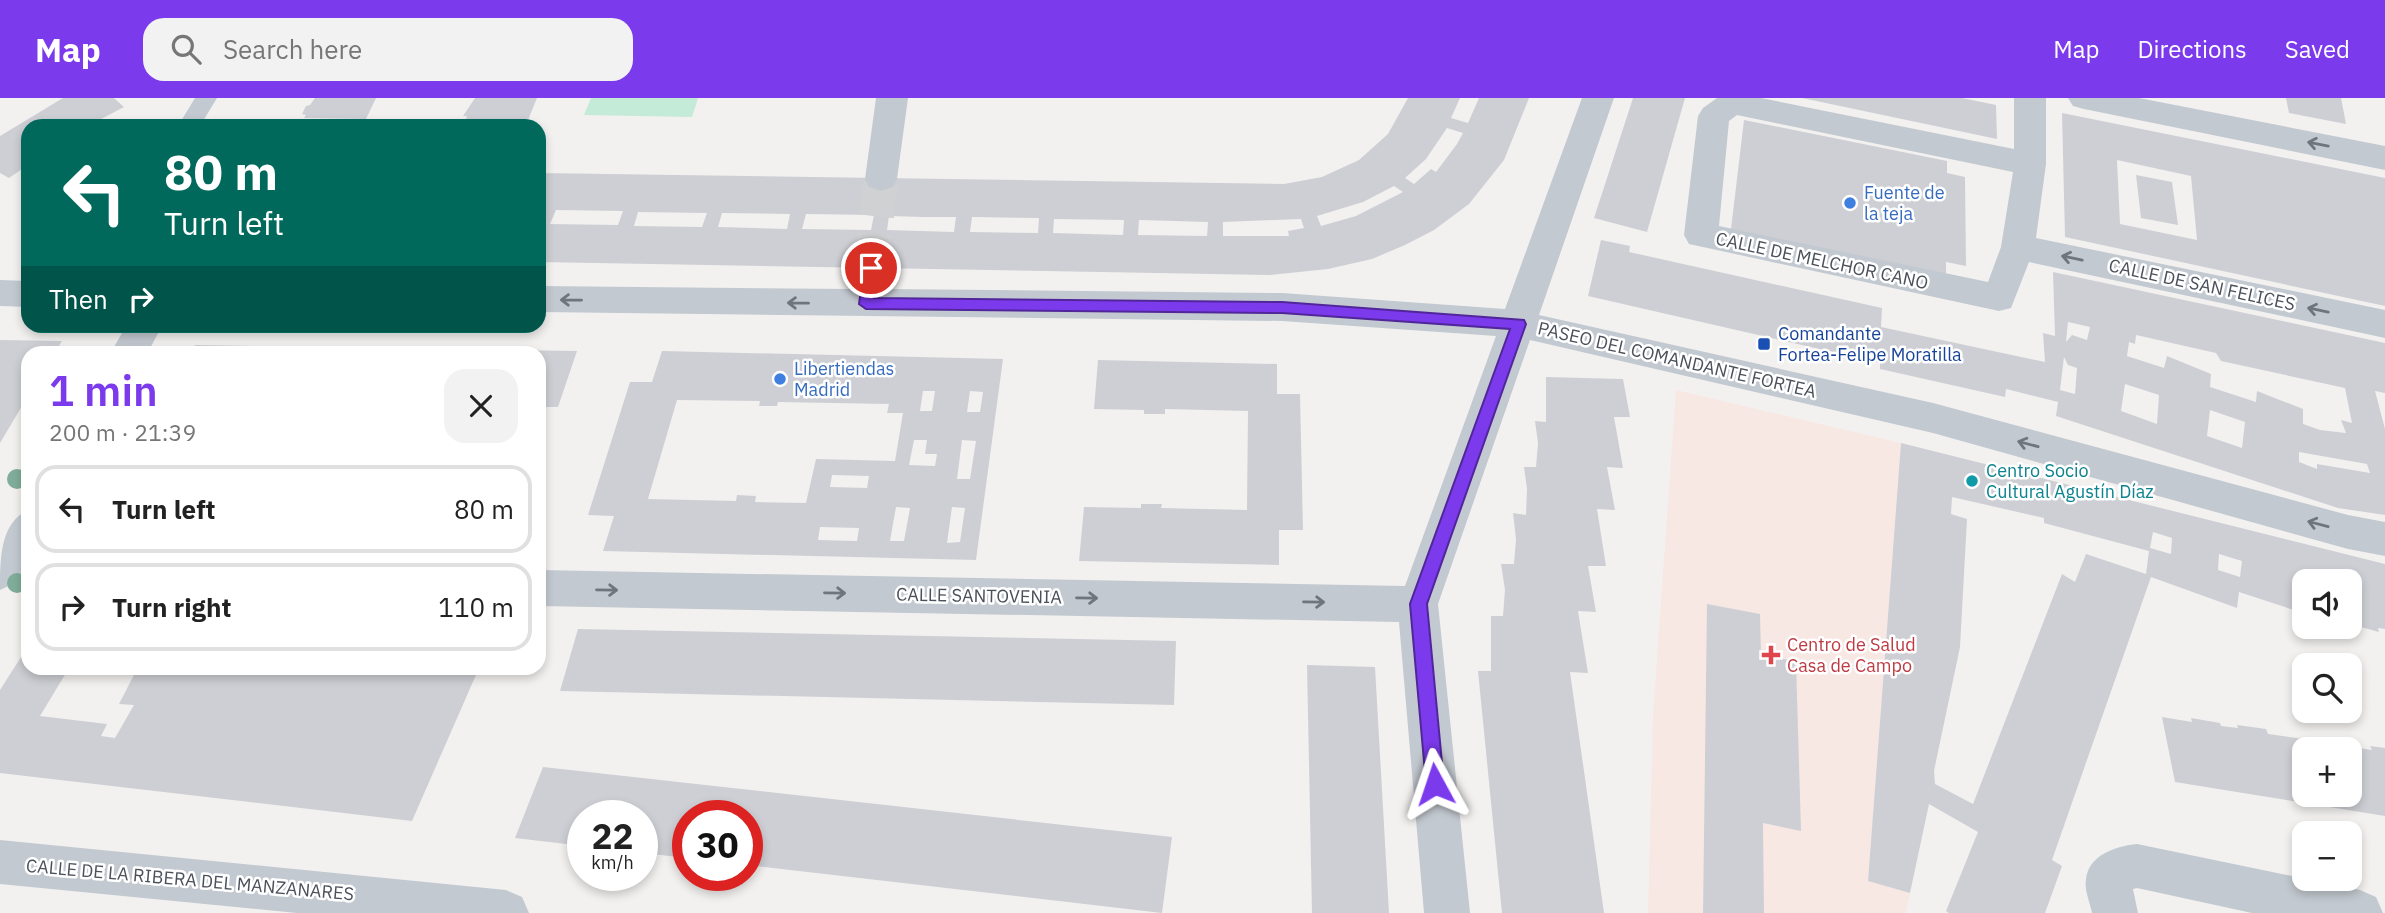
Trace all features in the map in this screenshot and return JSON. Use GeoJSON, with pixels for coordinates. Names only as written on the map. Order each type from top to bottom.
{"type":"FeatureCollection","features":[{"type":"Feature","properties":{"kind":"street"},"geometry":{"type":"LineString","coordinates":[[881,179],[892,98]]}},
{"type":"Feature","properties":{"kind":"street"},"geometry":{"type":"LineString","coordinates":[[1447,913],[1419,604],[1598,98]]}},
{"type":"Feature","properties":{"kind":"street","name":"CALLE DE MELCHOR CANO"},"geometry":{"type":"LineString","coordinates":[[2030,98],[2030,164],[2018,247],[1999,298],[1701,235],[1714,116],[1732,103],[2030,164]]}},
{"type":"Feature","properties":{"kind":"street"},"geometry":{"type":"LineString","coordinates":[[2084,98],[2385,158]]}},
{"type":"Feature","properties":{"kind":"street","name":"CALLE DE SAN FELICES"},"geometry":{"type":"LineString","coordinates":[[2018,247],[2385,324]]}},
{"type":"Feature","properties":{"kind":"street"},"geometry":{"type":"LineString","coordinates":[[866,304],[871,268]]}},
{"type":"Feature","properties":{"kind":"street"},"geometry":{"type":"LineString","coordinates":[[0,293],[21,294]]}},
{"type":"Feature","properties":{"kind":"street","name":"PASEO DEL COMANDANTE FORTEA"},"geometry":{"type":"LineString","coordinates":[[546,299],[1282,307],[1519,324],[1933,418],[2348,532],[2385,539]]}},
{"type":"Feature","properties":{"kind":"street"},"geometry":{"type":"LineString","coordinates":[[0,572],[21,539]]}},
{"type":"Feature","properties":{"kind":"street","name":"CALLE SANTOVENIA"},"geometry":{"type":"LineString","coordinates":[[546,588],[1419,604]]}},
{"type":"Feature","properties":{"kind":"street","name":"CALLE DE LA RIBERA DEL MANZANARES"},"geometry":{"type":"LineString","coordinates":[[0,862],[395,899],[506,913]]}},
{"type":"Feature","properties":{"kind":"street"},"geometry":{"type":"LineString","coordinates":[[2115,913],[2108,880],[2121,868],[2137,866],[2360,913]]}},
{"type":"Feature","properties":{"kind":"lane"},"geometry":{"type":"LineString","coordinates":[[193,119],[206,98]]}},
{"type":"Feature","properties":{"kind":"shaded area","name":"Centro de Salud Casa de Campo"},"geometry":{"type":"Polygon","coordinates":[[[1676,390],[1901,443],[1868,880],[1910,893],[1906,913],[1648,913],[1653,715],[1676,390]]]}},
{"type":"Feature","properties":{"kind":"green space"},"geometry":{"type":"Polygon","coordinates":[[[591,98],[698,98],[692,117],[584,115],[591,98]]]}},
{"type":"Feature","properties":{"kind":"building"},"geometry":{"type":"Polygon","coordinates":[[[63,98],[114,98],[124,107],[101,119],[28,119],[63,98]]]}},
{"type":"Feature","properties":{"kind":"building"},"geometry":{"type":"Polygon","coordinates":[[[315,98],[376,98],[366,119],[304,118],[306,115],[302,114],[306,106],[315,98]]]}},
{"type":"Feature","properties":{"kind":"building"},"geometry":{"type":"Polygon","coordinates":[[[475,98],[537,98],[528,119],[466,119],[467,116],[463,116],[475,98]]]}},
{"type":"Feature","properties":{"kind":"building"},"geometry":{"type":"Polygon","coordinates":[[[1408,98],[1460,98],[1451,118],[1468,123],[1479,98],[1529,98],[1504,160],[1469,204],[1434,230],[1405,245],[1372,259],[1328,269],[1269,275],[546,262],[546,173],[1284,184],[1322,177],[1359,160],[1388,134],[1408,98]],[[1447,128],[1426,159],[1405,178],[1414,184],[1431,169],[1436,172],[1463,133],[1447,128]],[[1394,186],[1363,202],[1317,216],[1321,226],[1356,216],[1403,192],[1394,186]],[[556,210],[550,224],[618,225],[623,211],[556,210]],[[638,212],[634,226],[702,227],[707,213],[638,212]],[[722,213],[718,227],[787,229],[790,214],[722,213]],[[806,214],[802,229],[871,230],[874,215],[806,214]],[[889,216],[887,230],[954,232],[956,217],[889,216]],[[972,217],[970,232],[1038,233],[1039,218],[972,217]],[[1054,219],[1053,233],[1123,235],[1124,220],[1054,219]],[[1301,219],[1223,222],[1223,236],[1289,236],[1288,231],[1304,228],[1301,219]],[[1139,220],[1138,235],[1207,236],[1208,222],[1139,220]]]}},
{"type":"Feature","properties":{"kind":"building"},"geometry":{"type":"Polygon","coordinates":[[[1633,98],[1685,98],[1647,232],[1594,218],[1633,98]]]}},
{"type":"Feature","properties":{"kind":"building"},"geometry":{"type":"Polygon","coordinates":[[[1802,98],[1962,98],[1996,105],[1997,139],[1802,98]]]}},
{"type":"Feature","properties":{"kind":"building"},"geometry":{"type":"Polygon","coordinates":[[[2286,98],[2341,98],[2346,124],[2289,113],[2286,98]]]}},
{"type":"Feature","properties":{"kind":"building"},"geometry":{"type":"Polygon","coordinates":[[[2062,113],[2385,178],[2385,306],[2065,237],[2062,113]],[[2117,160],[2120,224],[2197,240],[2191,176],[2117,160]]]}},
{"type":"Feature","properties":{"kind":"building","name":"Fuente de la teja"},"geometry":{"type":"Polygon","coordinates":[[[1744,120],[1947,161],[1947,173],[1965,177],[1966,266],[1946,262],[1946,275],[1731,229],[1744,120]]]}},
{"type":"Feature","properties":{"kind":"building"},"geometry":{"type":"Polygon","coordinates":[[[21,123],[21,170],[9,178],[0,173],[0,136],[21,123]]]}},
{"type":"Feature","properties":{"kind":"building"},"geometry":{"type":"Polygon","coordinates":[[[2136,175],[2172,182],[2178,225],[2141,218],[2136,175]]]}},
{"type":"Feature","properties":{"kind":"building"},"geometry":{"type":"Polygon","coordinates":[[[1601,240],[1630,246],[1629,252],[1882,308],[1881,327],[2045,362],[2043,333],[2055,336],[2053,272],[2385,343],[2385,393],[2375,391],[2385,429],[2385,515],[2338,508],[2056,416],[2058,402],[2006,389],[2005,397],[1880,369],[1880,363],[1588,296],[1601,240]],[[2068,322],[2066,342],[2072,335],[2087,340],[2090,327],[2068,322]],[[2136,335],[2135,344],[2129,342],[2127,356],[2164,368],[2167,356],[2211,374],[2210,387],[2256,402],[2257,391],[2303,409],[2303,424],[2320,430],[2346,433],[2341,420],[2352,423],[2345,388],[2221,361],[2216,353],[2136,335]],[[2064,357],[2060,390],[2075,394],[2077,368],[2068,365],[2064,357]],[[2125,384],[2121,411],[2157,424],[2159,395],[2125,384]],[[2210,410],[2207,436],[2242,448],[2245,422],[2210,410]],[[2299,452],[2299,462],[2317,469],[2317,464],[2370,473],[2367,464],[2299,452]]]}},
{"type":"Feature","properties":{"kind":"building"},"geometry":{"type":"Polygon","coordinates":[[[0,340],[62,341],[59,346],[21,346],[21,408],[0,443],[0,340]]]}},
{"type":"Feature","properties":{"kind":"building"},"geometry":{"type":"Polygon","coordinates":[[[195,345],[259,346],[194,346],[195,345]]]}},
{"type":"Feature","properties":{"kind":"building"},"geometry":{"type":"Polygon","coordinates":[[[546,351],[577,351],[558,407],[546,407],[546,351]]]}},
{"type":"Feature","properties":{"kind":"building"},"geometry":{"type":"Polygon","coordinates":[[[662,351],[1003,359],[976,560],[603,551],[614,516],[588,515],[630,382],[652,382],[662,351]],[[923,391],[920,411],[932,411],[935,391],[923,391]],[[970,391],[967,412],[980,412],[983,392],[970,391]],[[677,400],[648,499],[736,501],[737,495],[756,496],[755,502],[806,503],[816,459],[895,461],[903,413],[887,413],[889,404],[778,402],[777,406],[759,406],[760,401],[677,400]],[[914,440],[909,465],[935,466],[937,454],[925,454],[927,440],[914,440]],[[962,440],[957,479],[970,479],[976,441],[962,440]],[[832,475],[830,487],[867,488],[869,476],[832,475]],[[896,507],[890,541],[904,541],[910,508],[896,507]],[[952,507],[947,543],[960,542],[965,508],[952,507]],[[820,527],[818,540],[857,541],[859,528],[820,527]]]}},
{"type":"Feature","properties":{"kind":"building"},"geometry":{"type":"Polygon","coordinates":[[[1098,360],[1277,364],[1277,394],[1300,394],[1303,530],[1279,530],[1279,565],[1079,561],[1084,507],[1141,508],[1141,504],[1162,504],[1161,508],[1247,510],[1248,411],[1165,409],[1165,414],[1144,414],[1144,410],[1094,409],[1098,360]]]}},
{"type":"Feature","properties":{"kind":"building"},"geometry":{"type":"Polygon","coordinates":[[[1546,377],[1623,379],[1630,417],[1614,417],[1623,468],[1607,467],[1615,510],[1597,509],[1606,566],[1588,566],[1596,612],[1578,611],[1588,673],[1570,672],[1604,913],[1502,913],[1478,671],[1491,671],[1491,616],[1503,616],[1505,590],[1501,564],[1514,564],[1516,539],[1513,513],[1526,515],[1524,467],[1536,467],[1538,443],[1535,421],[1546,422],[1546,377]]]}},
{"type":"Feature","properties":{"kind":"building"},"geometry":{"type":"Polygon","coordinates":[[[1901,443],[2385,564],[2385,629],[2378,628],[2379,632],[2362,627],[2362,569],[2292,569],[2292,609],[2239,592],[2237,608],[2151,577],[2052,860],[2062,866],[2045,913],[1946,911],[1978,832],[1929,804],[1910,893],[1868,881],[1901,443]],[[1952,497],[1951,514],[1967,519],[1960,647],[1934,771],[1935,784],[1973,804],[2062,574],[2075,582],[2086,554],[2146,574],[2149,551],[2044,523],[2044,518],[1952,497]],[[2153,532],[2150,548],[2171,554],[2172,538],[2153,532]],[[2219,554],[2218,570],[2240,577],[2242,561],[2219,554]]]}},
{"type":"Feature","properties":{"kind":"building"},"geometry":{"type":"Polygon","coordinates":[[[1707,604],[1760,614],[1761,655],[1796,661],[1801,831],[1763,823],[1764,913],[1703,913],[1707,604]]]}},
{"type":"Feature","properties":{"kind":"building"},"geometry":{"type":"Polygon","coordinates":[[[578,629],[1176,641],[1174,705],[560,691],[578,629]]]}},
{"type":"Feature","properties":{"kind":"building"},"geometry":{"type":"Polygon","coordinates":[[[21,657],[21,675],[65,675],[40,716],[107,724],[101,736],[115,738],[134,705],[119,704],[134,675],[476,675],[412,821],[0,773],[0,690],[21,657]]]}},
{"type":"Feature","properties":{"kind":"building"},"geometry":{"type":"Polygon","coordinates":[[[1307,665],[1375,667],[1389,913],[1312,913],[1307,665]]]}},
{"type":"Feature","properties":{"kind":"building"},"geometry":{"type":"Polygon","coordinates":[[[2162,717],[2192,722],[2191,718],[2220,723],[2221,726],[2266,729],[2268,734],[2292,737],[2292,801],[2175,782],[2162,717]]]}},
{"type":"Feature","properties":{"kind":"building"},"geometry":{"type":"Polygon","coordinates":[[[2370,746],[2385,748],[2385,816],[2329,807],[2362,807],[2362,748],[2372,750],[2370,746]]]}},
{"type":"Feature","properties":{"kind":"building"},"geometry":{"type":"Polygon","coordinates":[[[543,767],[1172,837],[1162,913],[763,867],[763,800],[672,800],[672,856],[658,855],[658,800],[567,800],[567,844],[515,838],[543,767]]]}},
{"type":"Feature","properties":{"kind":"tunnel"},"geometry":{"type":"LineString","coordinates":[[871,268],[881,179]]}},
{"type":"Feature","properties":{"kind":"place","name":"Fuente de la teja"},"geometry":{"type":"Point","coordinates":[1850,203]}},
{"type":"Feature","properties":{"kind":"place","name":"Comandante Fortea-Felipe Moratilla"},"geometry":{"type":"Point","coordinates":[1764,344]}},
{"type":"Feature","properties":{"kind":"place","name":"Libertiendas Madrid"},"geometry":{"type":"Point","coordinates":[780,379]}},
{"type":"Feature","properties":{"kind":"place","name":"Centro Socio Cultural Agustín Díaz"},"geometry":{"type":"Point","coordinates":[1972,481]}},
{"type":"Feature","properties":{"kind":"place","name":"Centro de Salud Casa de Campo"},"geometry":{"type":"Point","coordinates":[1771,655]}},
{"type":"Feature","properties":{"kind":"route"},"geometry":{"type":"LineString","coordinates":[[871,268],[866,304],[1282,307],[1519,324],[1419,604],[1435,784]]}}]}
